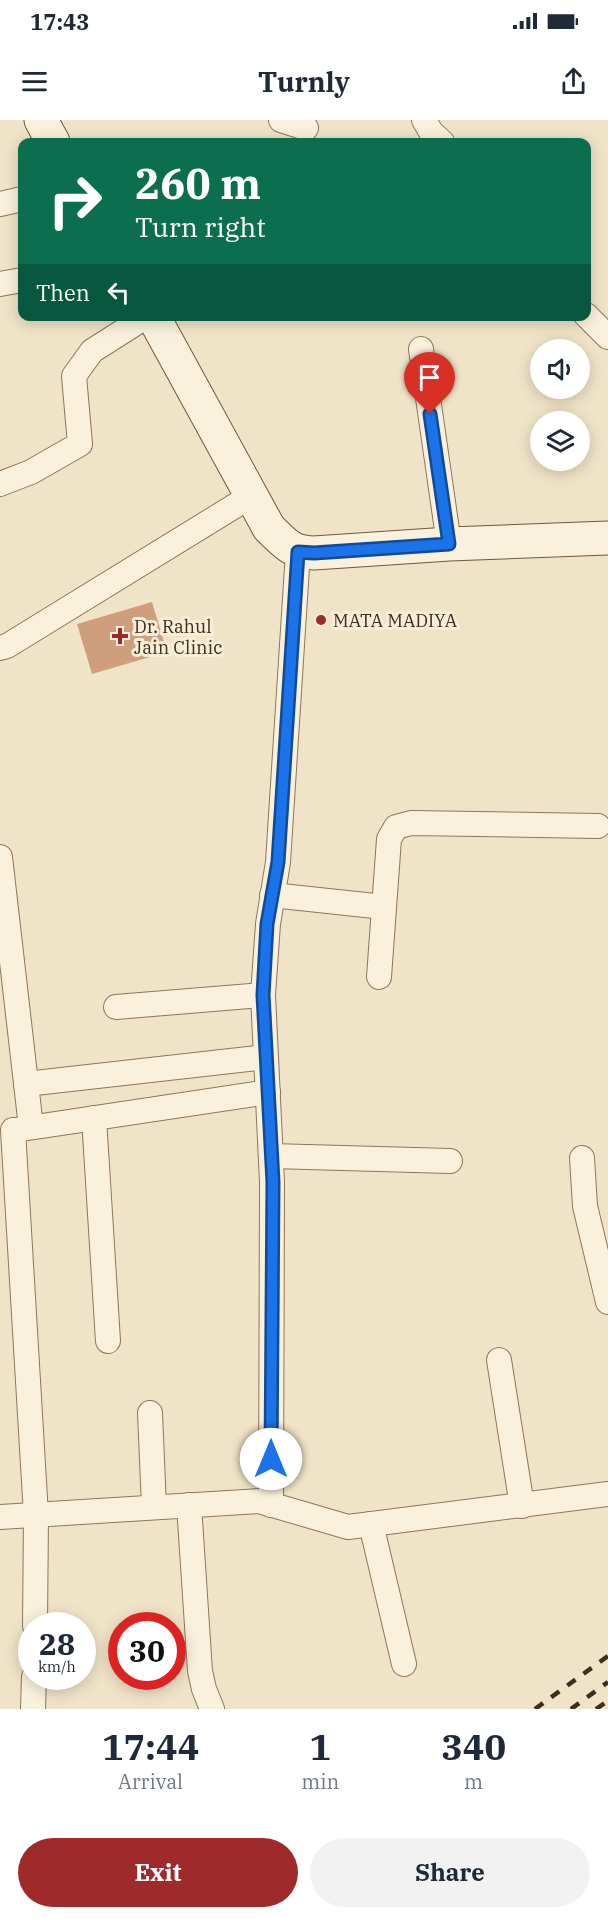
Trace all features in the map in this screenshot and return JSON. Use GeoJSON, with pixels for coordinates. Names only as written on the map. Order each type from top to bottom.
{"type":"FeatureCollection","features":[{"type":"Feature","properties":{"kind":"street"},"geometry":{"type":"LineString","coordinates":[[281,120],[306,128]]}},
{"type":"Feature","properties":{"kind":"street"},"geometry":{"type":"LineString","coordinates":[[424,120],[438,138]]}},
{"type":"Feature","properties":{"kind":"street"},"geometry":{"type":"LineString","coordinates":[[0,204],[18,200]]}},
{"type":"Feature","properties":{"kind":"street"},"geometry":{"type":"LineString","coordinates":[[0,284],[18,281]]}},
{"type":"Feature","properties":{"kind":"street"},"geometry":{"type":"LineString","coordinates":[[591,320],[608,337]]}},
{"type":"Feature","properties":{"kind":"street"},"geometry":{"type":"LineString","coordinates":[[0,484],[31,472],[80,444],[74,376],[92,351],[139,321]]}},
{"type":"Feature","properties":{"kind":"street"},"geometry":{"type":"LineString","coordinates":[[156,321],[269,528],[286,545],[298,552],[608,538]]}},
{"type":"Feature","properties":{"kind":"street"},"geometry":{"type":"LineString","coordinates":[[421,349],[449,544]]}},
{"type":"Feature","properties":{"kind":"street"},"geometry":{"type":"LineString","coordinates":[[0,648],[7,646],[251,496]]}},
{"type":"Feature","properties":{"kind":"street"},"geometry":{"type":"LineString","coordinates":[[271,1505],[271,1156],[263,995],[267,924],[278,862],[298,552]]}},
{"type":"Feature","properties":{"kind":"street"},"geometry":{"type":"LineString","coordinates":[[380,977],[389,839],[396,827],[411,823],[598,826]]}},
{"type":"Feature","properties":{"kind":"street"},"geometry":{"type":"LineString","coordinates":[[0,857],[26,1084],[15,1129],[36,1515],[35,1612]]}},
{"type":"Feature","properties":{"kind":"street"},"geometry":{"type":"LineString","coordinates":[[272,895],[384,907]]}},
{"type":"Feature","properties":{"kind":"street"},"geometry":{"type":"LineString","coordinates":[[116,1007],[263,995]]}},
{"type":"Feature","properties":{"kind":"street"},"geometry":{"type":"LineString","coordinates":[[26,1084],[266,1057]]}},
{"type":"Feature","properties":{"kind":"street"},"geometry":{"type":"LineString","coordinates":[[15,1129],[268,1092]]}},
{"type":"Feature","properties":{"kind":"street"},"geometry":{"type":"LineString","coordinates":[[94,1118],[108,1341]]}},
{"type":"Feature","properties":{"kind":"street"},"geometry":{"type":"LineString","coordinates":[[271,1156],[450,1161]]}},
{"type":"Feature","properties":{"kind":"street"},"geometry":{"type":"LineString","coordinates":[[582,1158],[585,1206],[608,1302]]}},
{"type":"Feature","properties":{"kind":"street"},"geometry":{"type":"LineString","coordinates":[[500,1360],[522,1506]]}},
{"type":"Feature","properties":{"kind":"street"},"geometry":{"type":"LineString","coordinates":[[150,1413],[154,1508]]}},
{"type":"Feature","properties":{"kind":"street"},"geometry":{"type":"LineString","coordinates":[[0,1517],[259,1501],[348,1527],[608,1494]]}},
{"type":"Feature","properties":{"kind":"street"},"geometry":{"type":"LineString","coordinates":[[189,1505],[200,1671],[212,1709]]}},
{"type":"Feature","properties":{"kind":"street"},"geometry":{"type":"LineString","coordinates":[[371,1524],[404,1664]]}},
{"type":"Feature","properties":{"kind":"street"},"geometry":{"type":"LineString","coordinates":[[33,1709],[34,1690]]}},
{"type":"Feature","properties":{"kind":"building"},"geometry":{"type":"Polygon","coordinates":[[[152,602],[167,652],[92,674],[77,624],[152,602]]]}},
{"type":"Feature","properties":{"kind":"railway"},"geometry":{"type":"LineString","coordinates":[[535,1709],[608,1656]]}},
{"type":"Feature","properties":{"kind":"railway"},"geometry":{"type":"LineString","coordinates":[[571,1709],[608,1682]]}},
{"type":"Feature","properties":{"kind":"railway"},"geometry":{"type":"LineString","coordinates":[[596,1709],[608,1701]]}},
{"type":"Feature","properties":{"kind":"place","name":"MATA MADIYA"},"geometry":{"type":"Point","coordinates":[321,620]}},
{"type":"Feature","properties":{"kind":"place","name":"Dr. Rahul Jain Clinic"},"geometry":{"type":"Point","coordinates":[120,636]}},
{"type":"Feature","properties":{"kind":"route"},"geometry":{"type":"LineString","coordinates":[[271,1459],[273,1182],[263,995],[267,924],[278,862],[298,552],[314,553],[449,544],[430,414]]}}]}
